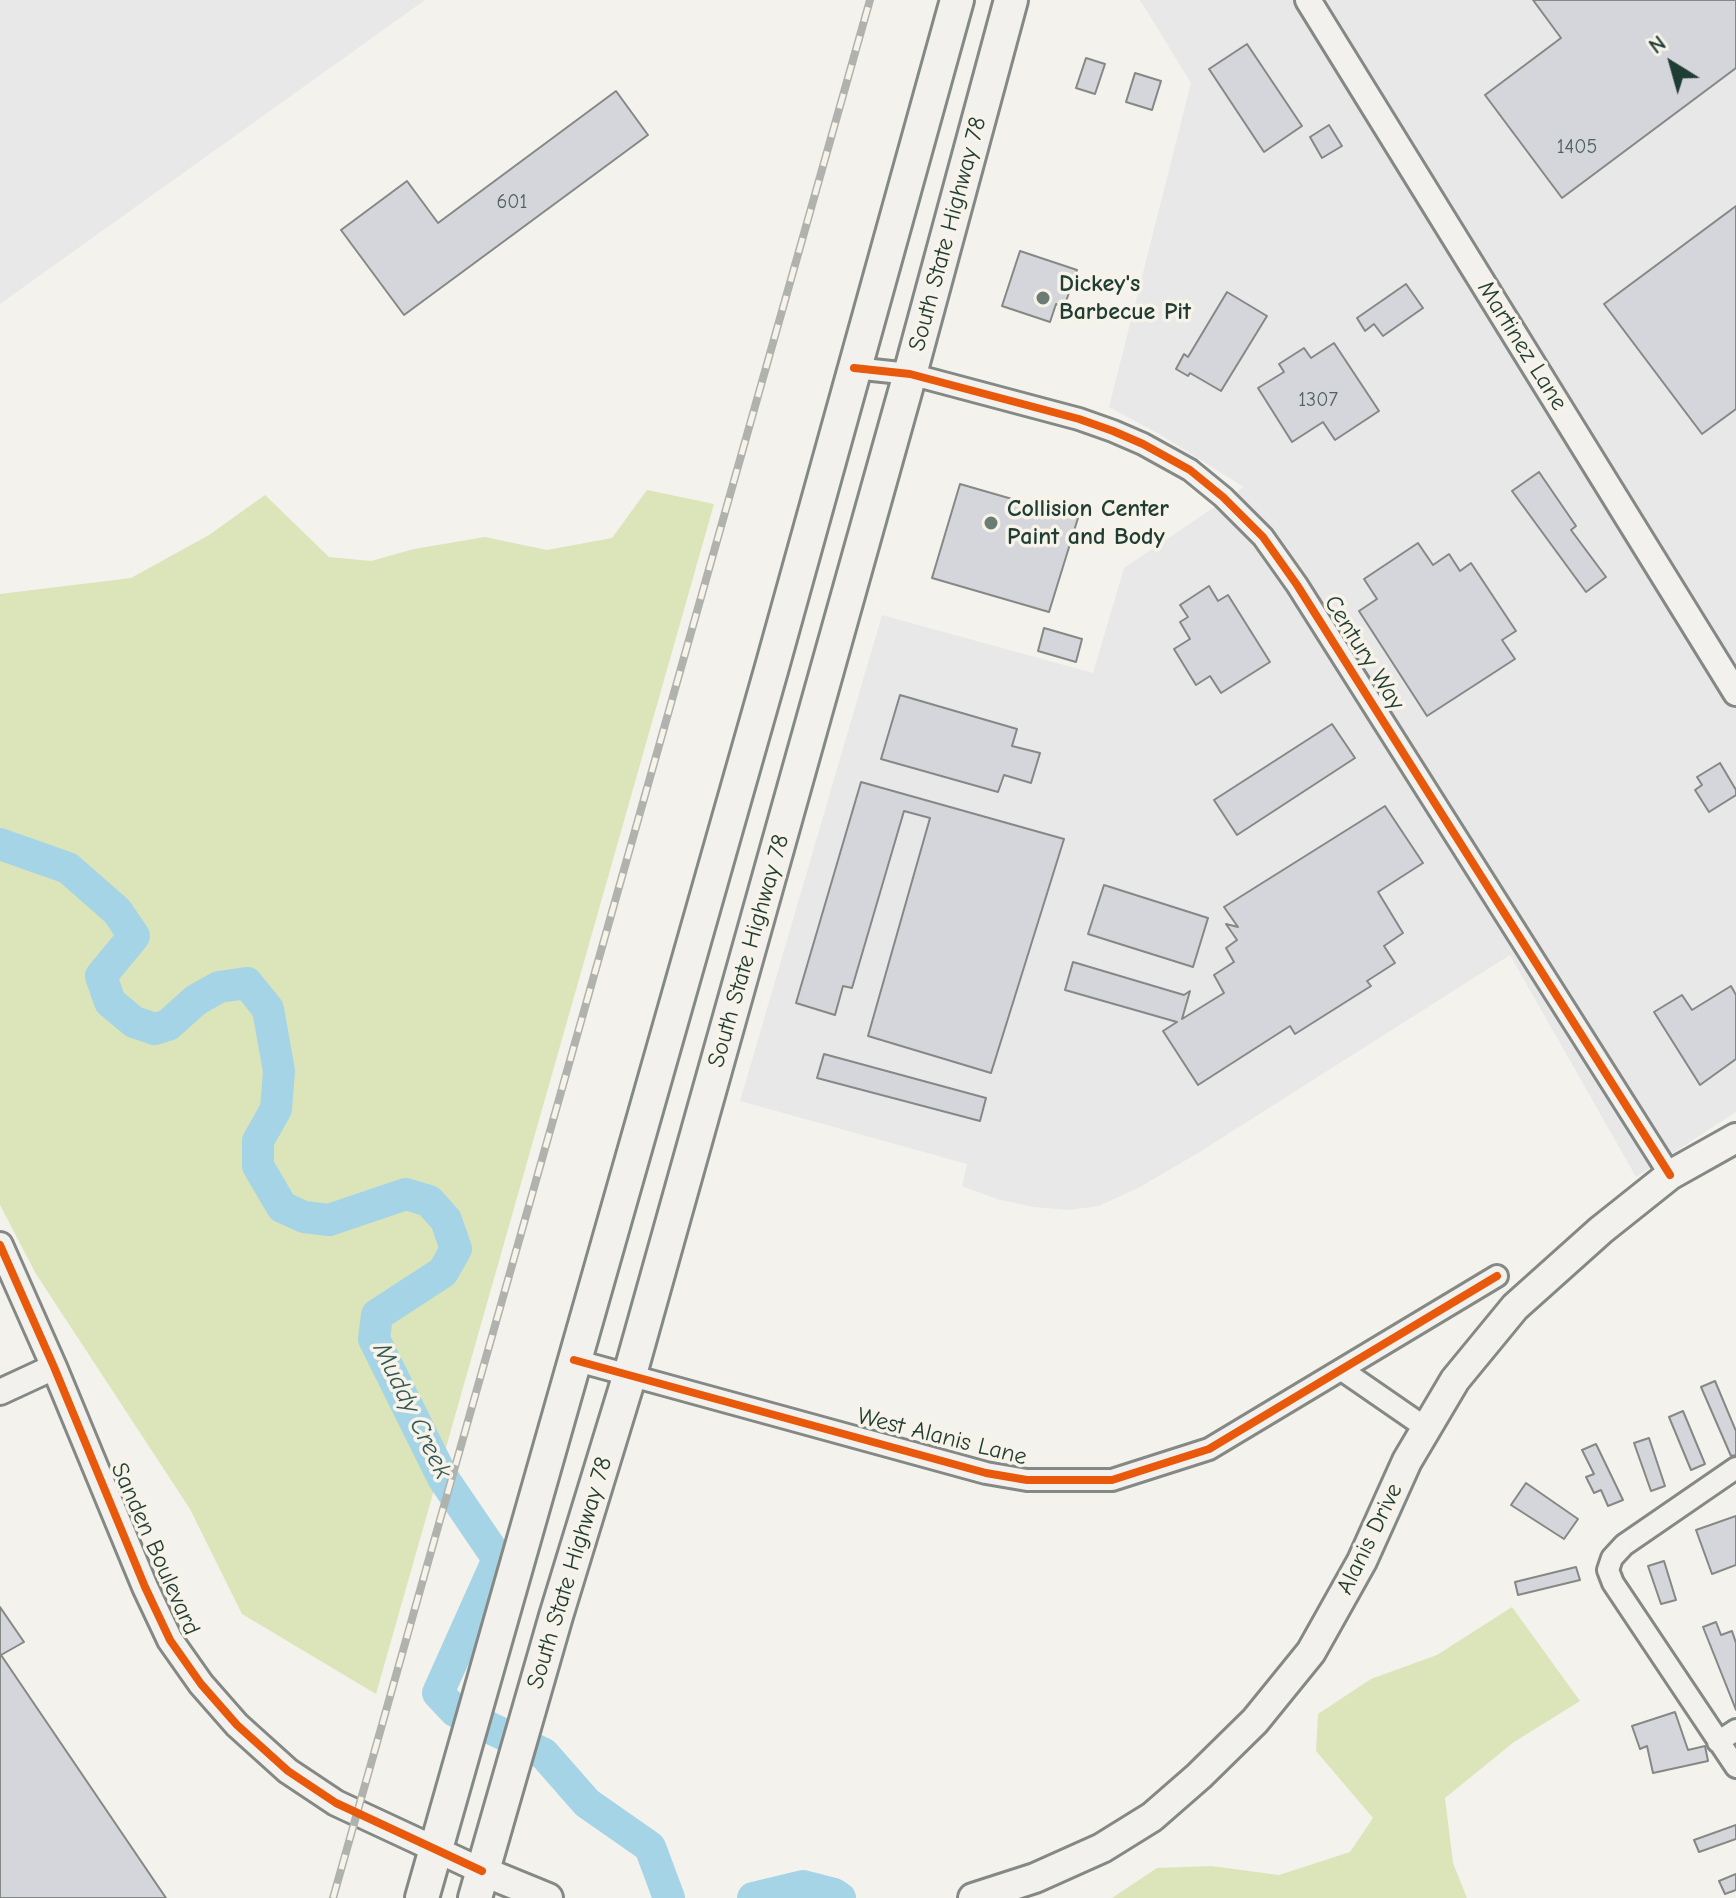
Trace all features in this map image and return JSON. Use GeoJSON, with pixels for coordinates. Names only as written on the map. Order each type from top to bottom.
{"type":"FeatureCollection","features":[{"type":"Feature","properties":{"kind":"main road"},"geometry":{"type":"LineString","coordinates":[[422,1898],[957,0]]}},
{"type":"Feature","properties":{"kind":"main road","name":"South State Highway 78"},"geometry":{"type":"LineString","coordinates":[[479,1884],[630,1374],[910,374],[1011,0]]}},
{"type":"Feature","properties":{"kind":"main road","name":"Alanis Drive"},"geometry":{"type":"LineString","coordinates":[[973,1898],[1035,1878],[1102,1848],[1152,1817],[1255,1721],[1311,1652],[1362,1561],[1407,1461],[1455,1380],[1515,1307],[1601,1230],[1670,1175],[1736,1138]]}},
{"type":"Feature","properties":{"kind":"main road"},"geometry":{"type":"LineString","coordinates":[[479,1884],[548,1898]]}},
{"type":"Feature","properties":{"kind":"street","name":"Martinez Lane"},"geometry":{"type":"LineString","coordinates":[[1308,0],[1736,691]]}},
{"type":"Feature","properties":{"kind":"street","name":"Century Way"},"geometry":{"type":"LineString","coordinates":[[854,368],[910,374],[1079,419],[1143,444],[1190,470],[1223,497],[1263,537],[1297,585],[1670,1175]]}},
{"type":"Feature","properties":{"kind":"street","name":"Sanden Boulevard"},"geometry":{"type":"LineString","coordinates":[[0,1245],[145,1587],[170,1640],[201,1684],[237,1725],[288,1771],[336,1803],[435,1851],[479,1884]]}},
{"type":"Feature","properties":{"kind":"street","name":"West Alanis Lane"},"geometry":{"type":"LineString","coordinates":[[574,1360],[986,1473],[1027,1480],[1112,1480],[1209,1449],[1497,1276]]}},
{"type":"Feature","properties":{"kind":"street"},"geometry":{"type":"LineString","coordinates":[[0,1392],[54,1367]]}},
{"type":"Feature","properties":{"kind":"street"},"geometry":{"type":"LineString","coordinates":[[1342,1370],[1426,1428]]}},
{"type":"Feature","properties":{"kind":"street"},"geometry":{"type":"LineString","coordinates":[[1736,1468],[1624,1545],[1612,1558],[1608,1570],[1613,1583],[1736,1767]]}},
{"type":"Feature","properties":{"kind":"street"},"geometry":{"type":"LineString","coordinates":[[1718,1742],[1736,1730]]}},
{"type":"Feature","properties":{"kind":"shaded area"},"geometry":{"type":"Polygon","coordinates":[[[0,0],[425,0],[0,304],[0,0]]]}},
{"type":"Feature","properties":{"kind":"shaded area"},"geometry":{"type":"Polygon","coordinates":[[[1140,0],[1736,0],[1736,1112],[1636,1177],[1510,955],[1198,1153],[1140,1187],[1099,1206],[1069,1210],[1033,1207],[997,1199],[962,1186],[967,1164],[740,1101],[882,615],[1093,673],[1124,568],[1244,487],[1109,407],[1191,83],[1140,0]]]}},
{"type":"Feature","properties":{"kind":"green space"},"geometry":{"type":"Polygon","coordinates":[[[647,490],[714,504],[376,1694],[242,1614],[190,1509],[36,1274],[0,1205],[0,594],[131,578],[209,535],[265,495],[329,557],[371,561],[414,549],[485,537],[547,550],[612,538],[647,490]]]}},
{"type":"Feature","properties":{"kind":"green space"},"geometry":{"type":"Polygon","coordinates":[[[1512,1607],[1580,1701],[1514,1742],[1445,1798],[1453,1863],[1467,1898],[1112,1898],[1157,1868],[1211,1866],[1279,1875],[1350,1852],[1373,1818],[1316,1751],[1318,1714],[1371,1679],[1437,1655],[1512,1607]]]}},
{"type":"Feature","properties":{"kind":"building"},"geometry":{"type":"Polygon","coordinates":[[[1533,0],[1736,0],[1736,68],[1562,198],[1485,95],[1561,38],[1533,0]]]}},
{"type":"Feature","properties":{"kind":"building"},"geometry":{"type":"Polygon","coordinates":[[[1247,44],[1302,126],[1264,152],[1209,69],[1247,44]]]}},
{"type":"Feature","properties":{"kind":"building"},"geometry":{"type":"Polygon","coordinates":[[[1086,58],[1105,64],[1095,94],[1076,88],[1086,58]]]}},
{"type":"Feature","properties":{"kind":"building"},"geometry":{"type":"Polygon","coordinates":[[[1135,73],[1161,81],[1152,110],[1126,102],[1135,73]]]}},
{"type":"Feature","properties":{"kind":"building"},"geometry":{"type":"Polygon","coordinates":[[[616,91],[648,135],[404,315],[341,230],[407,181],[438,223],[616,91]]]}},
{"type":"Feature","properties":{"kind":"building"},"geometry":{"type":"Polygon","coordinates":[[[1329,125],[1342,146],[1322,158],[1310,137],[1329,125]]]}},
{"type":"Feature","properties":{"kind":"building"},"geometry":{"type":"Polygon","coordinates":[[[1736,206],[1736,409],[1702,434],[1604,304],[1736,206]]]}},
{"type":"Feature","properties":{"kind":"building"},"geometry":{"type":"Polygon","coordinates":[[[1020,251],[1077,270],[1064,307],[1056,304],[1050,322],[1002,306],[1020,251]]]}},
{"type":"Feature","properties":{"kind":"building"},"geometry":{"type":"Polygon","coordinates":[[[1406,284],[1423,308],[1383,336],[1374,324],[1365,331],[1357,318],[1406,284]]]}},
{"type":"Feature","properties":{"kind":"building"},"geometry":{"type":"Polygon","coordinates":[[[1227,292],[1267,316],[1221,391],[1190,373],[1188,376],[1176,369],[1184,354],[1188,357],[1227,292]]]}},
{"type":"Feature","properties":{"kind":"building"},"geometry":{"type":"Polygon","coordinates":[[[1334,343],[1379,411],[1335,440],[1323,422],[1292,442],[1258,388],[1284,372],[1279,364],[1304,348],[1311,358],[1334,343]]]}},
{"type":"Feature","properties":{"kind":"building"},"geometry":{"type":"Polygon","coordinates":[[[1539,472],[1576,526],[1571,530],[1606,577],[1586,592],[1512,491],[1539,472]]]}},
{"type":"Feature","properties":{"kind":"building"},"geometry":{"type":"Polygon","coordinates":[[[960,484],[1078,518],[1049,612],[932,578],[960,484]]]}},
{"type":"Feature","properties":{"kind":"building"},"geometry":{"type":"Polygon","coordinates":[[[1418,543],[1433,565],[1449,554],[1460,571],[1471,563],[1516,631],[1502,640],[1515,659],[1427,716],[1359,611],[1377,599],[1364,579],[1418,543]]]}},
{"type":"Feature","properties":{"kind":"building"},"geometry":{"type":"Polygon","coordinates":[[[1209,586],[1218,601],[1228,595],[1270,662],[1221,693],[1210,676],[1196,685],[1174,649],[1190,639],[1180,622],[1188,617],[1180,605],[1209,586]]]}},
{"type":"Feature","properties":{"kind":"building"},"geometry":{"type":"Polygon","coordinates":[[[1044,628],[1082,639],[1076,662],[1038,651],[1044,628]]]}},
{"type":"Feature","properties":{"kind":"building"},"geometry":{"type":"Polygon","coordinates":[[[900,695],[1017,729],[1012,746],[1040,753],[1031,783],[1004,775],[998,792],[881,759],[900,695]]]}},
{"type":"Feature","properties":{"kind":"building"},"geometry":{"type":"Polygon","coordinates":[[[1332,724],[1355,758],[1237,835],[1214,800],[1332,724]]]}},
{"type":"Feature","properties":{"kind":"building"},"geometry":{"type":"Polygon","coordinates":[[[1720,763],[1736,795],[1709,812],[1695,790],[1702,785],[1697,777],[1720,763]]]}},
{"type":"Feature","properties":{"kind":"building"},"geometry":{"type":"Polygon","coordinates":[[[861,782],[1064,839],[991,1073],[868,1036],[930,818],[904,811],[852,988],[843,986],[835,1015],[796,1003],[861,782]]]}},
{"type":"Feature","properties":{"kind":"building"},"geometry":{"type":"Polygon","coordinates":[[[1385,806],[1423,863],[1378,892],[1403,933],[1384,946],[1395,963],[1367,981],[1371,986],[1295,1034],[1290,1026],[1198,1085],[1163,1031],[1177,1022],[1065,990],[1073,962],[1184,995],[1190,991],[1182,1019],[1224,993],[1214,975],[1234,962],[1226,948],[1237,940],[1226,924],[1238,927],[1224,907],[1385,806]]]}},
{"type":"Feature","properties":{"kind":"building"},"geometry":{"type":"Polygon","coordinates":[[[1104,885],[1208,918],[1193,967],[1088,934],[1104,885]]]}},
{"type":"Feature","properties":{"kind":"building"},"geometry":{"type":"Polygon","coordinates":[[[1731,986],[1736,995],[1736,1059],[1700,1085],[1654,1012],[1682,995],[1692,1010],[1731,986]]]}},
{"type":"Feature","properties":{"kind":"building"},"geometry":{"type":"Polygon","coordinates":[[[824,1054],[986,1098],[980,1121],[817,1078],[824,1054]]]}},
{"type":"Feature","properties":{"kind":"building"},"geometry":{"type":"Polygon","coordinates":[[[1715,1381],[1736,1431],[1736,1455],[1731,1456],[1701,1387],[1715,1381]]]}},
{"type":"Feature","properties":{"kind":"building"},"geometry":{"type":"Polygon","coordinates":[[[1683,1411],[1705,1464],[1691,1470],[1669,1417],[1683,1411]]]}},
{"type":"Feature","properties":{"kind":"building"},"geometry":{"type":"Polygon","coordinates":[[[1649,1438],[1665,1486],[1651,1491],[1634,1443],[1649,1438]]]}},
{"type":"Feature","properties":{"kind":"building"},"geometry":{"type":"Polygon","coordinates":[[[1596,1444],[1623,1500],[1608,1506],[1601,1490],[1594,1493],[1586,1477],[1594,1474],[1582,1450],[1596,1444]]]}},
{"type":"Feature","properties":{"kind":"building"},"geometry":{"type":"Polygon","coordinates":[[[1526,1483],[1578,1519],[1564,1539],[1511,1505],[1526,1483]]]}},
{"type":"Feature","properties":{"kind":"building"},"geometry":{"type":"Polygon","coordinates":[[[1736,1516],[1736,1565],[1712,1574],[1696,1530],[1736,1516]]]}},
{"type":"Feature","properties":{"kind":"building"},"geometry":{"type":"Polygon","coordinates":[[[1664,1561],[1676,1600],[1661,1604],[1648,1566],[1664,1561]]]}},
{"type":"Feature","properties":{"kind":"building"},"geometry":{"type":"Polygon","coordinates":[[[1576,1567],[1580,1580],[1518,1595],[1515,1582],[1576,1567]]]}},
{"type":"Feature","properties":{"kind":"building"},"geometry":{"type":"Polygon","coordinates":[[[0,1607],[24,1642],[1,1655],[166,1898],[0,1898],[0,1607]]]}},
{"type":"Feature","properties":{"kind":"building"},"geometry":{"type":"Polygon","coordinates":[[[1716,1622],[1721,1635],[1732,1631],[1736,1643],[1736,1710],[1703,1627],[1716,1622]]]}},
{"type":"Feature","properties":{"kind":"building"},"geometry":{"type":"Polygon","coordinates":[[[1675,1712],[1688,1750],[1705,1746],[1708,1761],[1653,1773],[1647,1746],[1640,1749],[1632,1726],[1675,1712]]]}},
{"type":"Feature","properties":{"kind":"building"},"geometry":{"type":"Polygon","coordinates":[[[1736,1825],[1736,1839],[1699,1852],[1694,1840],[1736,1825]]]}},
{"type":"Feature","properties":{"kind":"building"},"geometry":{"type":"Polygon","coordinates":[[[1736,1874],[1736,1890],[1725,1894],[1719,1881],[1736,1874]]]}},
{"type":"Feature","properties":{"kind":"waterway","name":"Muddy Creek"},"geometry":{"type":"LineString","coordinates":[[0,844],[68,868],[117,911],[134,936],[101,976],[110,1002],[134,1022],[155,1029],[168,1025],[196,1000],[219,987],[247,983],[268,1009],[279,1071],[276,1109],[258,1141],[258,1166],[282,1207],[304,1217],[329,1220],[406,1194],[429,1201],[446,1220],[456,1249],[443,1272],[377,1315],[374,1339],[443,1478],[498,1559],[438,1693],[455,1711],[544,1754],[587,1803],[650,1847],[669,1898]]}},
{"type":"Feature","properties":{"kind":"waterway","name":"Muddy Creek"},"geometry":{"type":"LineString","coordinates":[[753,1898],[803,1886],[840,1898]]}},
{"type":"Feature","properties":{"kind":"railway"},"geometry":{"type":"LineString","coordinates":[[333,1898],[870,0]]}},
{"type":"Feature","properties":{"kind":"cycle path"},"geometry":{"type":"LineString","coordinates":[[854,368],[910,374],[1079,419],[1143,444],[1190,470],[1223,497],[1263,537],[1297,585],[1670,1175]]}},
{"type":"Feature","properties":{"kind":"cycle path"},"geometry":{"type":"LineString","coordinates":[[0,1245],[145,1587],[170,1640],[201,1684],[237,1725],[288,1771],[336,1803],[482,1871]]}},
{"type":"Feature","properties":{"kind":"cycle path"},"geometry":{"type":"LineString","coordinates":[[574,1360],[986,1473],[1027,1480],[1112,1480],[1209,1449],[1497,1276]]}},
{"type":"Feature","properties":{"kind":"place","name":"Dickey's Barbecue Pit"},"geometry":{"type":"Point","coordinates":[1043,298]}},
{"type":"Feature","properties":{"kind":"place","name":"Collision Center Paint and Body"},"geometry":{"type":"Point","coordinates":[991,523]}}]}
